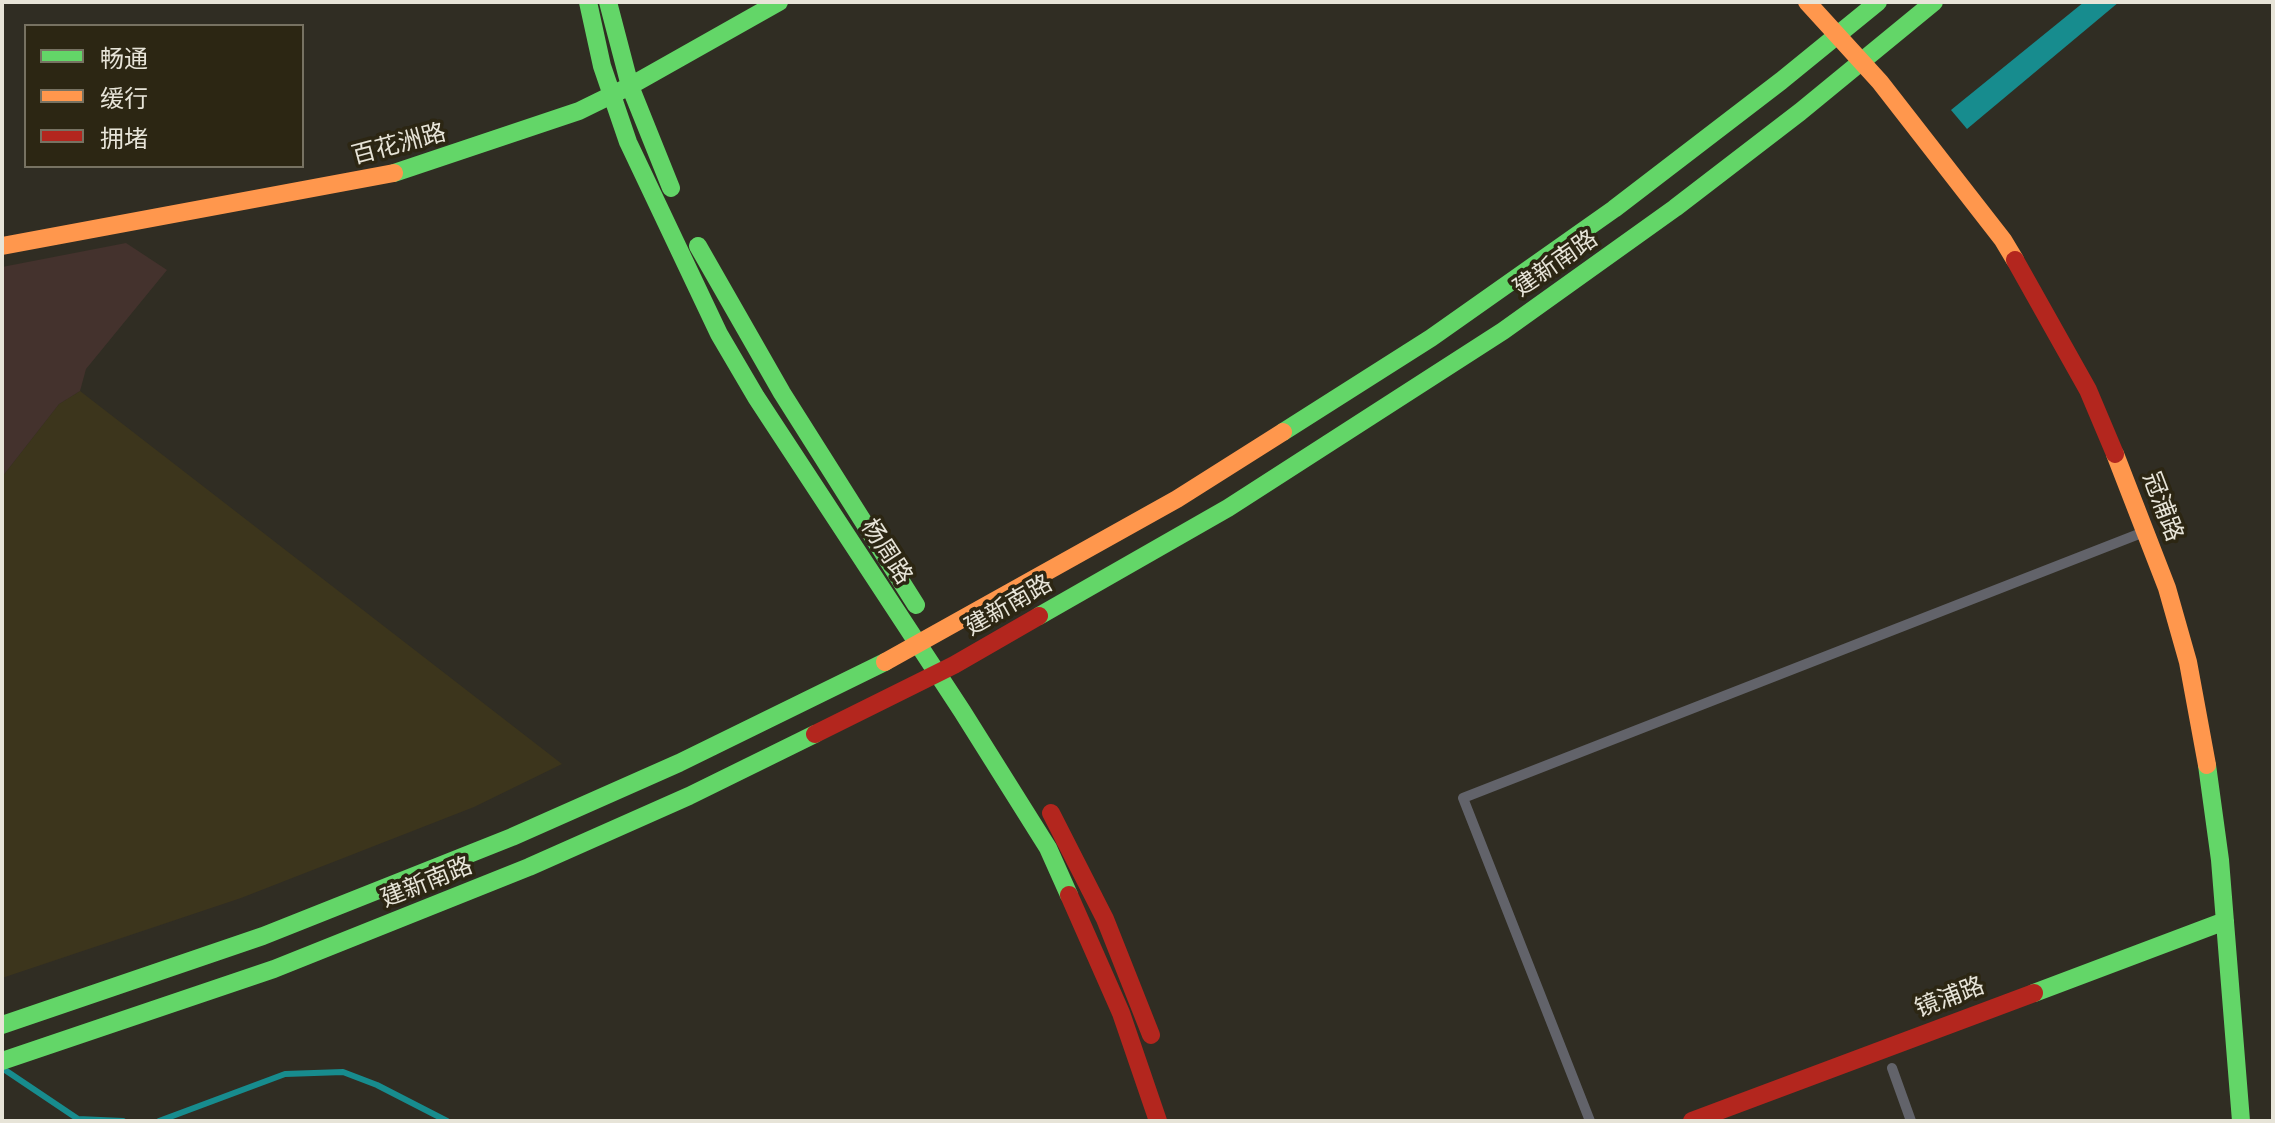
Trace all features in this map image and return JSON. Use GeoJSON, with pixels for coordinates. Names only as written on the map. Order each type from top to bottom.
{"type":"FeatureCollection","features":[{"type":"Feature","properties":{"kind":"main road","name":"杨周路"},"geometry":{"type":"LineString","coordinates":[[588,2],[611,96],[628,142],[736,365],[918,646],[951,672]]}},
{"type":"Feature","properties":{"kind":"main road"},"geometry":{"type":"LineString","coordinates":[[608,2],[630,86],[647,134],[679,205]]}},
{"type":"Feature","properties":{"kind":"main road","name":"百花洲路"},"geometry":{"type":"LineString","coordinates":[[2,246],[413,169],[554,120],[611,96],[779,2]]}},
{"type":"Feature","properties":{"kind":"main road","name":"冠浦路"},"geometry":{"type":"LineString","coordinates":[[1807,2],[1863,62],[1994,229],[2027,278],[2088,390],[2146,531],[2167,588],[2197,705],[2213,804],[2241,1121]]}},
{"type":"Feature","properties":{"kind":"main road","name":"建新南路"},"geometry":{"type":"LineString","coordinates":[[2,1025],[263,936],[512,837],[679,763],[918,646],[1189,491],[1420,346],[1614,209],[1878,2]]}},
{"type":"Feature","properties":{"kind":"main road","name":"建新南路"},"geometry":{"type":"LineString","coordinates":[[2,1061],[274,969],[529,867],[689,796],[951,672],[1228,508],[1440,374],[1675,208],[1863,62],[1934,2]]}},
{"type":"Feature","properties":{"kind":"main road","name":"杨周路"},"geometry":{"type":"LineString","coordinates":[[692,233],[782,393],[935,636],[951,672],[1058,869],[1169,1117]]}},
{"type":"Feature","properties":{"kind":"main road"},"geometry":{"type":"LineString","coordinates":[[1040,795],[1105,919],[1156,1049]]}},
{"type":"Feature","properties":{"kind":"main road","name":"镜浦路"},"geometry":{"type":"LineString","coordinates":[[1692,1121],[2225,921]]}},
{"type":"Feature","properties":{"kind":"lane"},"geometry":{"type":"LineString","coordinates":[[1590,1121],[1463,798],[2146,531]]}},
{"type":"Feature","properties":{"kind":"lane"},"geometry":{"type":"LineString","coordinates":[[1892,1068],[1911,1121]]}},
{"type":"Feature","properties":{"kind":"shaded area"},"geometry":{"type":"Polygon","coordinates":[[[126,243],[167,270],[86,369],[80,391],[59,404],[2,477],[2,267],[126,243]]]}},
{"type":"Feature","properties":{"kind":"shaded area"},"geometry":{"type":"Polygon","coordinates":[[[80,391],[562,764],[474,807],[241,898],[2,978],[2,477],[59,404],[80,391]]]}},
{"type":"Feature","properties":{"kind":"water"},"geometry":{"type":"Polygon","coordinates":[[[2084,2],[2119,2],[1967,129],[1951,110],[2084,2]]]}},
{"type":"Feature","properties":{"kind":"waterway"},"geometry":{"type":"LineString","coordinates":[[5,1070],[78,1119],[123,1121]]}},
{"type":"Feature","properties":{"kind":"waterway"},"geometry":{"type":"LineString","coordinates":[[159,1121],[285,1074],[343,1072],[377,1085],[447,1121]]}},
{"type":"Feature","properties":{"kind":"traffic: fast"},"geometry":{"type":"LineString","coordinates":[[588,2],[602,66],[628,142],[719,334],[756,397],[1048,848],[1069,895]]}},
{"type":"Feature","properties":{"kind":"traffic: fast"},"geometry":{"type":"LineString","coordinates":[[608,2],[630,86],[671,188]]}},
{"type":"Feature","properties":{"kind":"traffic: fast"},"geometry":{"type":"LineString","coordinates":[[394,173],[579,111],[630,86],[779,2]]}},
{"type":"Feature","properties":{"kind":"traffic: fast"},"geometry":{"type":"LineString","coordinates":[[1283,432],[1431,338],[1614,209],[1878,2]]}},
{"type":"Feature","properties":{"kind":"traffic: fast"},"geometry":{"type":"LineString","coordinates":[[1039,616],[1228,508],[1503,331],[1675,208],[1800,112],[1934,2]]}},
{"type":"Feature","properties":{"kind":"traffic: fast"},"geometry":{"type":"LineString","coordinates":[[698,246],[782,393],[916,605]]}},
{"type":"Feature","properties":{"kind":"traffic: fast"},"geometry":{"type":"LineString","coordinates":[[2,1025],[263,936],[512,837],[679,763],[885,662]]}},
{"type":"Feature","properties":{"kind":"traffic: fast"},"geometry":{"type":"LineString","coordinates":[[2,1061],[274,969],[529,867],[689,796],[815,734]]}},
{"type":"Feature","properties":{"kind":"traffic: fast"},"geometry":{"type":"LineString","coordinates":[[2207,765],[2220,860],[2241,1121]]}},
{"type":"Feature","properties":{"kind":"traffic: fast"},"geometry":{"type":"LineString","coordinates":[[2034,993],[2225,921]]}},
{"type":"Feature","properties":{"kind":"traffic: slow"},"geometry":{"type":"LineString","coordinates":[[1807,2],[1880,82],[2003,240],[2015,260]]}},
{"type":"Feature","properties":{"kind":"traffic: slow"},"geometry":{"type":"LineString","coordinates":[[2,246],[394,173]]}},
{"type":"Feature","properties":{"kind":"traffic: slow"},"geometry":{"type":"LineString","coordinates":[[885,662],[1177,499],[1283,432]]}},
{"type":"Feature","properties":{"kind":"traffic: slow"},"geometry":{"type":"LineString","coordinates":[[2115,454],[2167,588],[2188,662],[2207,765]]}},
{"type":"Feature","properties":{"kind":"traffic: jam"},"geometry":{"type":"LineString","coordinates":[[2015,260],[2088,390],[2115,454]]}},
{"type":"Feature","properties":{"kind":"traffic: jam"},"geometry":{"type":"LineString","coordinates":[[815,734],[954,665],[1039,616]]}},
{"type":"Feature","properties":{"kind":"traffic: jam"},"geometry":{"type":"LineString","coordinates":[[1051,813],[1105,919],[1151,1035]]}},
{"type":"Feature","properties":{"kind":"traffic: jam"},"geometry":{"type":"LineString","coordinates":[[1069,895],[1121,1013],[1158,1121]]}},
{"type":"Feature","properties":{"kind":"traffic: jam"},"geometry":{"type":"LineString","coordinates":[[1692,1121],[2034,993]]}}]}
